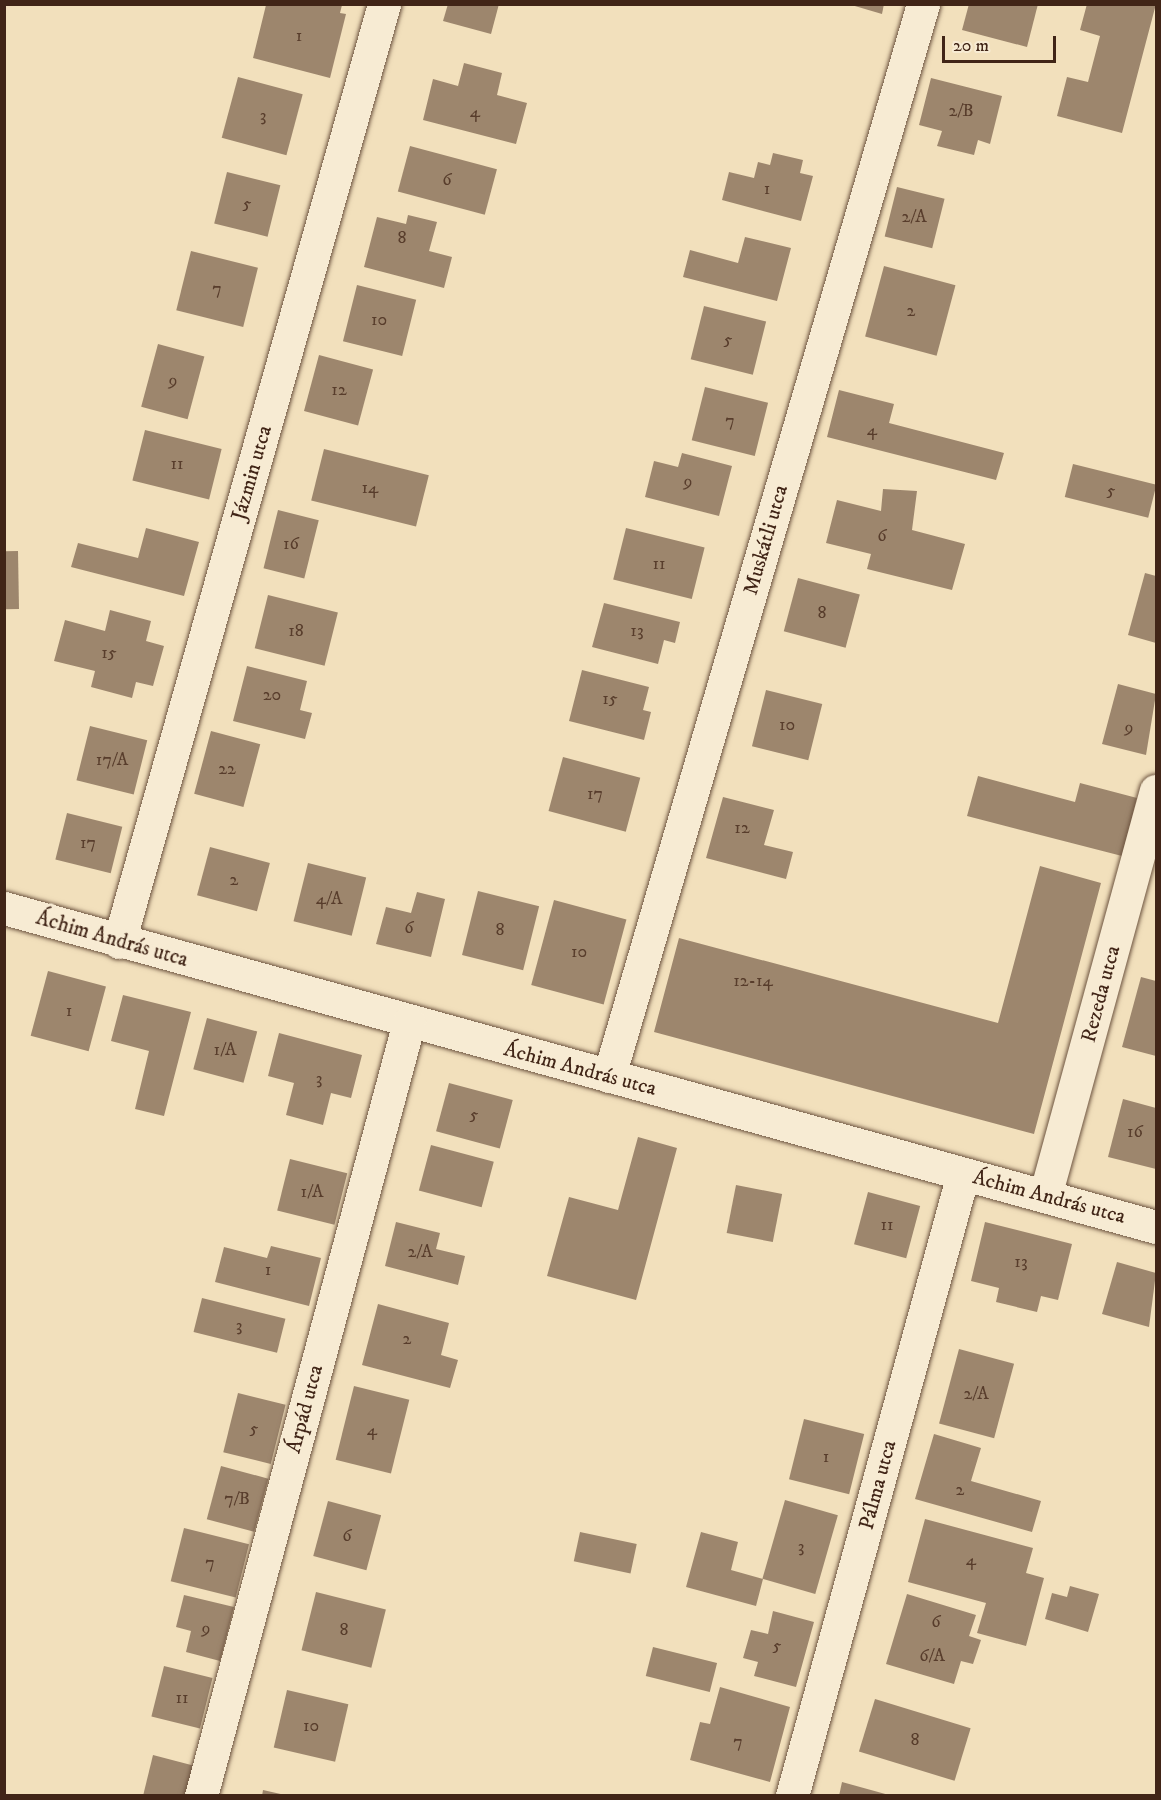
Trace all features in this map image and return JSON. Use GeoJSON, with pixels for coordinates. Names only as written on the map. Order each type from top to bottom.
{"type":"FeatureCollection","features":[{"type":"Feature","properties":{"kind":"street","name":"Jázmin utca"},"geometry":{"type":"LineString","coordinates":[[119,942],[384,4]]}},
{"type":"Feature","properties":{"kind":"street","name":"Muskátli utca"},"geometry":{"type":"LineString","coordinates":[[609,1076],[923,4]]}},
{"type":"Feature","properties":{"kind":"street","name":"Rezeda utca"},"geometry":{"type":"LineString","coordinates":[[1045,1196],[1156,791]]}},
{"type":"Feature","properties":{"kind":"street","name":"Áchim András utca"},"geometry":{"type":"LineString","coordinates":[[4,908],[119,942],[1156,1227]]}},
{"type":"Feature","properties":{"kind":"street","name":"Árpád utca"},"geometry":{"type":"LineString","coordinates":[[201,1796],[409,1022]]}},
{"type":"Feature","properties":{"kind":"street","name":"Pálma utca"},"geometry":{"type":"LineString","coordinates":[[792,1796],[963,1174]]}},
{"type":"Feature","properties":{"kind":"building"},"geometry":{"type":"Polygon","coordinates":[[[448,4],[499,4],[491,34],[443,21],[448,4]]]}},
{"type":"Feature","properties":{"kind":"building"},"geometry":{"type":"Polygon","coordinates":[[[848,4],[884,4],[882,14],[848,4]]]}},
{"type":"Feature","properties":{"kind":"building"},"geometry":{"type":"Polygon","coordinates":[[[969,4],[1038,4],[1027,47],[962,30],[969,4]]]}},
{"type":"Feature","properties":{"kind":"building"},"geometry":{"type":"Polygon","coordinates":[[[1087,4],[1156,4],[1122,133],[1057,116],[1067,77],[1088,82],[1100,36],[1080,30],[1087,4]]]}},
{"type":"Feature","properties":{"kind":"building"},"geometry":{"type":"Polygon","coordinates":[[[266,5],[342,5],[340,13],[346,14],[330,78],[253,58],[266,5]]]}},
{"type":"Feature","properties":{"kind":"building"},"geometry":{"type":"Polygon","coordinates":[[[464,63],[502,73],[497,95],[527,103],[516,144],[423,120],[433,79],[458,86],[464,63]]]}},
{"type":"Feature","properties":{"kind":"building"},"geometry":{"type":"Polygon","coordinates":[[[238,77],[303,94],[286,155],[222,138],[238,77]]]}},
{"type":"Feature","properties":{"kind":"building"},"geometry":{"type":"Polygon","coordinates":[[[931,78],[1002,96],[990,144],[978,140],[974,155],[937,146],[942,131],[919,125],[931,78]]]}},
{"type":"Feature","properties":{"kind":"building"},"geometry":{"type":"Polygon","coordinates":[[[410,146],[497,169],[485,215],[398,191],[410,146]]]}},
{"type":"Feature","properties":{"kind":"building"},"geometry":{"type":"Polygon","coordinates":[[[773,153],[803,160],[800,173],[813,176],[801,221],[722,200],[729,172],[754,178],[758,162],[770,165],[773,153]]]}},
{"type":"Feature","properties":{"kind":"building"},"geometry":{"type":"Polygon","coordinates":[[[227,172],[280,185],[268,237],[214,223],[227,172]]]}},
{"type":"Feature","properties":{"kind":"building"},"geometry":{"type":"Polygon","coordinates":[[[897,187],[945,199],[932,248],[885,236],[897,187]]]}},
{"type":"Feature","properties":{"kind":"building"},"geometry":{"type":"Polygon","coordinates":[[[408,215],[437,222],[429,251],[452,257],[444,288],[364,267],[377,217],[406,224],[408,215]]]}},
{"type":"Feature","properties":{"kind":"building"},"geometry":{"type":"Polygon","coordinates":[[[745,237],[791,248],[777,301],[683,277],[690,250],[738,263],[745,237]]]}},
{"type":"Feature","properties":{"kind":"building"},"geometry":{"type":"Polygon","coordinates":[[[191,251],[258,268],[243,327],[176,310],[191,251]]]}},
{"type":"Feature","properties":{"kind":"building"},"geometry":{"type":"Polygon","coordinates":[[[884,266],[955,285],[937,356],[865,337],[884,266]]]}},
{"type":"Feature","properties":{"kind":"building"},"geometry":{"type":"Polygon","coordinates":[[[357,285],[416,300],[402,356],[343,341],[357,285]]]}},
{"type":"Feature","properties":{"kind":"building"},"geometry":{"type":"Polygon","coordinates":[[[704,306],[766,321],[753,375],[691,359],[704,306]]]}},
{"type":"Feature","properties":{"kind":"building"},"geometry":{"type":"Polygon","coordinates":[[[158,344],[204,356],[188,419],[141,407],[158,344]]]}},
{"type":"Feature","properties":{"kind":"building"},"geometry":{"type":"Polygon","coordinates":[[[319,355],[373,369],[358,426],[304,411],[319,355]]]}},
{"type":"Feature","properties":{"kind":"building"},"geometry":{"type":"Polygon","coordinates":[[[705,387],[768,403],[755,456],[692,440],[705,387]]]}},
{"type":"Feature","properties":{"kind":"building"},"geometry":{"type":"Polygon","coordinates":[[[839,390],[894,404],[889,423],[1004,453],[996,480],[827,437],[839,390]]]}},
{"type":"Feature","properties":{"kind":"building"},"geometry":{"type":"Polygon","coordinates":[[[145,430],[222,449],[209,500],[132,480],[145,430]]]}},
{"type":"Feature","properties":{"kind":"building"},"geometry":{"type":"Polygon","coordinates":[[[324,449],[429,475],[416,527],[311,500],[324,449]]]}},
{"type":"Feature","properties":{"kind":"building"},"geometry":{"type":"Polygon","coordinates":[[[682,453],[732,466],[719,516],[645,497],[654,461],[678,467],[682,453]]]}},
{"type":"Feature","properties":{"kind":"building"},"geometry":{"type":"Polygon","coordinates":[[[1073,464],[1156,485],[1148,518],[1065,497],[1073,464]]]}},
{"type":"Feature","properties":{"kind":"building"},"geometry":{"type":"Polygon","coordinates":[[[883,489],[917,491],[912,530],[965,544],[952,590],[867,569],[871,554],[826,543],[837,500],[881,511],[883,489]]]}},
{"type":"Feature","properties":{"kind":"building"},"geometry":{"type":"Polygon","coordinates":[[[278,510],[319,520],[304,578],[263,568],[278,510]]]}},
{"type":"Feature","properties":{"kind":"building"},"geometry":{"type":"Polygon","coordinates":[[[146,528],[199,542],[184,596],[71,567],[78,543],[138,558],[146,528]]]}},
{"type":"Feature","properties":{"kind":"building"},"geometry":{"type":"Polygon","coordinates":[[[626,528],[705,548],[692,599],[613,579],[626,528]]]}},
{"type":"Feature","properties":{"kind":"building"},"geometry":{"type":"Polygon","coordinates":[[[4,551],[18,551],[19,609],[5,609],[4,551]]]}},
{"type":"Feature","properties":{"kind":"building"},"geometry":{"type":"Polygon","coordinates":[[[1145,573],[1156,576],[1156,643],[1128,635],[1145,573]]]}},
{"type":"Feature","properties":{"kind":"building"},"geometry":{"type":"Polygon","coordinates":[[[798,578],[860,595],[846,648],[784,631],[798,578]]]}},
{"type":"Feature","properties":{"kind":"building"},"geometry":{"type":"Polygon","coordinates":[[[268,595],[338,612],[325,666],[255,648],[268,595]]]}},
{"type":"Feature","properties":{"kind":"building"},"geometry":{"type":"Polygon","coordinates":[[[604,603],[680,622],[675,643],[664,640],[658,664],[592,647],[604,603]]]}},
{"type":"Feature","properties":{"kind":"building"},"geometry":{"type":"Polygon","coordinates":[[[110,610],[151,621],[146,641],[164,646],[153,686],[136,682],[132,698],[91,687],[95,671],[54,661],[65,620],[105,631],[110,610]]]}},
{"type":"Feature","properties":{"kind":"building"},"geometry":{"type":"Polygon","coordinates":[[[247,666],[307,681],[300,710],[312,713],[305,739],[233,721],[247,666]]]}},
{"type":"Feature","properties":{"kind":"building"},"geometry":{"type":"Polygon","coordinates":[[[582,670],[649,687],[643,710],[651,712],[644,740],[569,721],[582,670]]]}},
{"type":"Feature","properties":{"kind":"building"},"geometry":{"type":"Polygon","coordinates":[[[1118,684],[1156,694],[1146,755],[1102,744],[1118,684]]]}},
{"type":"Feature","properties":{"kind":"building"},"geometry":{"type":"Polygon","coordinates":[[[766,690],[822,704],[808,760],[752,746],[766,690]]]}},
{"type":"Feature","properties":{"kind":"building"},"geometry":{"type":"Polygon","coordinates":[[[90,726],[147,740],[134,795],[76,780],[90,726]]]}},
{"type":"Feature","properties":{"kind":"building"},"geometry":{"type":"Polygon","coordinates":[[[211,731],[260,744],[243,807],[194,794],[211,731]]]}},
{"type":"Feature","properties":{"kind":"building"},"geometry":{"type":"Polygon","coordinates":[[[563,757],[640,778],[626,832],[549,811],[563,757]]]}},
{"type":"Feature","properties":{"kind":"building"},"geometry":{"type":"Polygon","coordinates":[[[978,776],[1075,802],[1080,783],[1137,798],[1122,856],[967,816],[978,776]]]}},
{"type":"Feature","properties":{"kind":"building"},"geometry":{"type":"Polygon","coordinates":[[[723,797],[774,810],[764,845],[793,852],[786,879],[706,858],[723,797]]]}},
{"type":"Feature","properties":{"kind":"building"},"geometry":{"type":"Polygon","coordinates":[[[67,813],[122,827],[111,873],[55,860],[67,813]]]}},
{"type":"Feature","properties":{"kind":"building"},"geometry":{"type":"Polygon","coordinates":[[[210,847],[270,863],[257,911],[197,895],[210,847]]]}},
{"type":"Feature","properties":{"kind":"building"},"geometry":{"type":"Polygon","coordinates":[[[308,863],[366,878],[352,936],[293,921],[308,863]]]}},
{"type":"Feature","properties":{"kind":"building"},"geometry":{"type":"Polygon","coordinates":[[[1040,866],[1101,883],[1034,1134],[654,1032],[679,938],[998,1023],[1040,866]]]}},
{"type":"Feature","properties":{"kind":"building"},"geometry":{"type":"Polygon","coordinates":[[[478,891],[539,906],[523,970],[462,955],[478,891]]]}},
{"type":"Feature","properties":{"kind":"building"},"geometry":{"type":"Polygon","coordinates":[[[417,892],[445,899],[431,957],[376,944],[386,907],[411,913],[417,892]]]}},
{"type":"Feature","properties":{"kind":"building"},"geometry":{"type":"Polygon","coordinates":[[[554,900],[626,919],[604,1004],[531,985],[554,900]]]}},
{"type":"Feature","properties":{"kind":"building"},"geometry":{"type":"Polygon","coordinates":[[[48,971],[106,987],[89,1051],[31,1036],[48,971]]]}},
{"type":"Feature","properties":{"kind":"building"},"geometry":{"type":"Polygon","coordinates":[[[1141,977],[1156,981],[1156,1056],[1122,1047],[1141,977]]]}},
{"type":"Feature","properties":{"kind":"building"},"geometry":{"type":"Polygon","coordinates":[[[123,995],[191,1012],[164,1116],[135,1109],[149,1051],[111,1041],[123,995]]]}},
{"type":"Feature","properties":{"kind":"building"},"geometry":{"type":"Polygon","coordinates":[[[207,1018],[257,1031],[244,1083],[193,1069],[207,1018]]]}},
{"type":"Feature","properties":{"kind":"building"},"geometry":{"type":"Polygon","coordinates":[[[279,1033],[362,1055],[351,1098],[331,1093],[323,1125],[286,1115],[294,1083],[268,1076],[279,1033]]]}},
{"type":"Feature","properties":{"kind":"building"},"geometry":{"type":"Polygon","coordinates":[[[449,1083],[513,1100],[500,1148],[436,1131],[449,1083]]]}},
{"type":"Feature","properties":{"kind":"building"},"geometry":{"type":"Polygon","coordinates":[[[1123,1099],[1156,1108],[1156,1169],[1108,1157],[1123,1099]]]}},
{"type":"Feature","properties":{"kind":"building"},"geometry":{"type":"Polygon","coordinates":[[[638,1137],[677,1148],[636,1300],[547,1276],[569,1197],[618,1210],[638,1137]]]}},
{"type":"Feature","properties":{"kind":"building"},"geometry":{"type":"Polygon","coordinates":[[[431,1145],[494,1162],[482,1207],[419,1190],[431,1145]]]}},
{"type":"Feature","properties":{"kind":"building"},"geometry":{"type":"Polygon","coordinates":[[[290,1159],[347,1173],[334,1225],[277,1210],[290,1159]]]}},
{"type":"Feature","properties":{"kind":"building"},"geometry":{"type":"Polygon","coordinates":[[[736,1185],[782,1194],[773,1242],[727,1233],[736,1185]]]}},
{"type":"Feature","properties":{"kind":"building"},"geometry":{"type":"Polygon","coordinates":[[[868,1192],[920,1206],[906,1258],[854,1244],[868,1192]]]}},
{"type":"Feature","properties":{"kind":"building"},"geometry":{"type":"Polygon","coordinates":[[[396,1222],[440,1233],[436,1249],[465,1256],[458,1285],[385,1266],[396,1222]]]}},
{"type":"Feature","properties":{"kind":"building"},"geometry":{"type":"Polygon","coordinates":[[[985,1222],[1072,1244],[1058,1300],[1041,1296],[1037,1312],[996,1302],[999,1288],[971,1281],[985,1222]]]}},
{"type":"Feature","properties":{"kind":"building"},"geometry":{"type":"Polygon","coordinates":[[[271,1246],[321,1258],[309,1306],[215,1282],[224,1247],[267,1258],[271,1246]]]}},
{"type":"Feature","properties":{"kind":"building"},"geometry":{"type":"Polygon","coordinates":[[[1117,1262],[1156,1273],[1149,1327],[1102,1314],[1117,1262]]]}},
{"type":"Feature","properties":{"kind":"building"},"geometry":{"type":"Polygon","coordinates":[[[202,1298],[285,1319],[277,1353],[194,1332],[202,1298]]]}},
{"type":"Feature","properties":{"kind":"building"},"geometry":{"type":"Polygon","coordinates":[[[378,1304],[449,1323],[441,1355],[458,1360],[450,1388],[362,1365],[378,1304]]]}},
{"type":"Feature","properties":{"kind":"building"},"geometry":{"type":"Polygon","coordinates":[[[959,1349],[1014,1364],[994,1438],[939,1423],[959,1349]]]}},
{"type":"Feature","properties":{"kind":"building"},"geometry":{"type":"Polygon","coordinates":[[[354,1386],[409,1400],[391,1474],[336,1460],[354,1386]]]}},
{"type":"Feature","properties":{"kind":"building"},"geometry":{"type":"Polygon","coordinates":[[[238,1393],[286,1405],[271,1464],[223,1452],[238,1393]]]}},
{"type":"Feature","properties":{"kind":"building"},"geometry":{"type":"Polygon","coordinates":[[[804,1419],[864,1434],[849,1494],[789,1479],[804,1419]]]}},
{"type":"Feature","properties":{"kind":"building"},"geometry":{"type":"Polygon","coordinates":[[[934,1434],[981,1448],[971,1481],[1041,1501],[1032,1532],[915,1499],[934,1434]]]}},
{"type":"Feature","properties":{"kind":"building"},"geometry":{"type":"Polygon","coordinates":[[[221,1466],[268,1479],[254,1532],[207,1519],[221,1466]]]}},
{"type":"Feature","properties":{"kind":"building"},"geometry":{"type":"Polygon","coordinates":[[[785,1500],[838,1515],[815,1594],[762,1579],[785,1500]]]}},
{"type":"Feature","properties":{"kind":"building"},"geometry":{"type":"Polygon","coordinates":[[[328,1501],[381,1515],[366,1570],[313,1556],[328,1501]]]}},
{"type":"Feature","properties":{"kind":"building"},"geometry":{"type":"Polygon","coordinates":[[[925,1519],[1033,1548],[1026,1573],[1044,1578],[1026,1646],[977,1633],[986,1603],[908,1582],[925,1519]]]}},
{"type":"Feature","properties":{"kind":"building"},"geometry":{"type":"Polygon","coordinates":[[[184,1528],[249,1544],[236,1598],[171,1581],[184,1528]]]}},
{"type":"Feature","properties":{"kind":"building"},"geometry":{"type":"Polygon","coordinates":[[[580,1532],[637,1544],[630,1573],[574,1561],[580,1532]]]}},
{"type":"Feature","properties":{"kind":"building"},"geometry":{"type":"Polygon","coordinates":[[[701,1532],[738,1542],[731,1570],[763,1579],[756,1606],[686,1587],[701,1532]]]}},
{"type":"Feature","properties":{"kind":"building"},"geometry":{"type":"Polygon","coordinates":[[[1070,1586],[1099,1594],[1088,1632],[1045,1619],[1052,1593],[1067,1597],[1070,1586]]]}},
{"type":"Feature","properties":{"kind":"building"},"geometry":{"type":"Polygon","coordinates":[[[316,1592],[386,1609],[371,1668],[301,1650],[316,1592]]]}},
{"type":"Feature","properties":{"kind":"building"},"geometry":{"type":"Polygon","coordinates":[[[907,1594],[976,1615],[969,1636],[981,1640],[973,1664],[961,1661],[954,1684],[886,1664],[907,1594]]]}},
{"type":"Feature","properties":{"kind":"building"},"geometry":{"type":"Polygon","coordinates":[[[184,1595],[234,1607],[220,1661],[186,1652],[191,1631],[176,1627],[184,1595]]]}},
{"type":"Feature","properties":{"kind":"building"},"geometry":{"type":"Polygon","coordinates":[[[773,1611],[814,1622],[796,1687],[754,1676],[758,1662],[743,1658],[751,1630],[768,1634],[773,1611]]]}},
{"type":"Feature","properties":{"kind":"building"},"geometry":{"type":"Polygon","coordinates":[[[653,1647],[717,1663],[710,1692],[646,1676],[653,1647]]]}},
{"type":"Feature","properties":{"kind":"building"},"geometry":{"type":"Polygon","coordinates":[[[164,1666],[213,1678],[200,1729],[151,1716],[164,1666]]]}},
{"type":"Feature","properties":{"kind":"building"},"geometry":{"type":"Polygon","coordinates":[[[720,1687],[790,1707],[770,1782],[690,1760],[700,1722],[710,1724],[720,1687]]]}},
{"type":"Feature","properties":{"kind":"building"},"geometry":{"type":"Polygon","coordinates":[[[287,1690],[348,1704],[335,1762],[274,1747],[287,1690]]]}},
{"type":"Feature","properties":{"kind":"building"},"geometry":{"type":"Polygon","coordinates":[[[875,1699],[971,1728],[955,1781],[859,1752],[875,1699]]]}},
{"type":"Feature","properties":{"kind":"building"},"geometry":{"type":"Polygon","coordinates":[[[153,1755],[195,1766],[188,1796],[143,1796],[153,1755]]]}},
{"type":"Feature","properties":{"kind":"building"},"geometry":{"type":"Polygon","coordinates":[[[842,1782],[889,1795],[889,1796],[839,1796],[842,1782]]]}},
{"type":"Feature","properties":{"kind":"building"},"geometry":{"type":"Polygon","coordinates":[[[263,1790],[285,1795],[285,1796],[262,1796],[263,1790]]]}}]}
